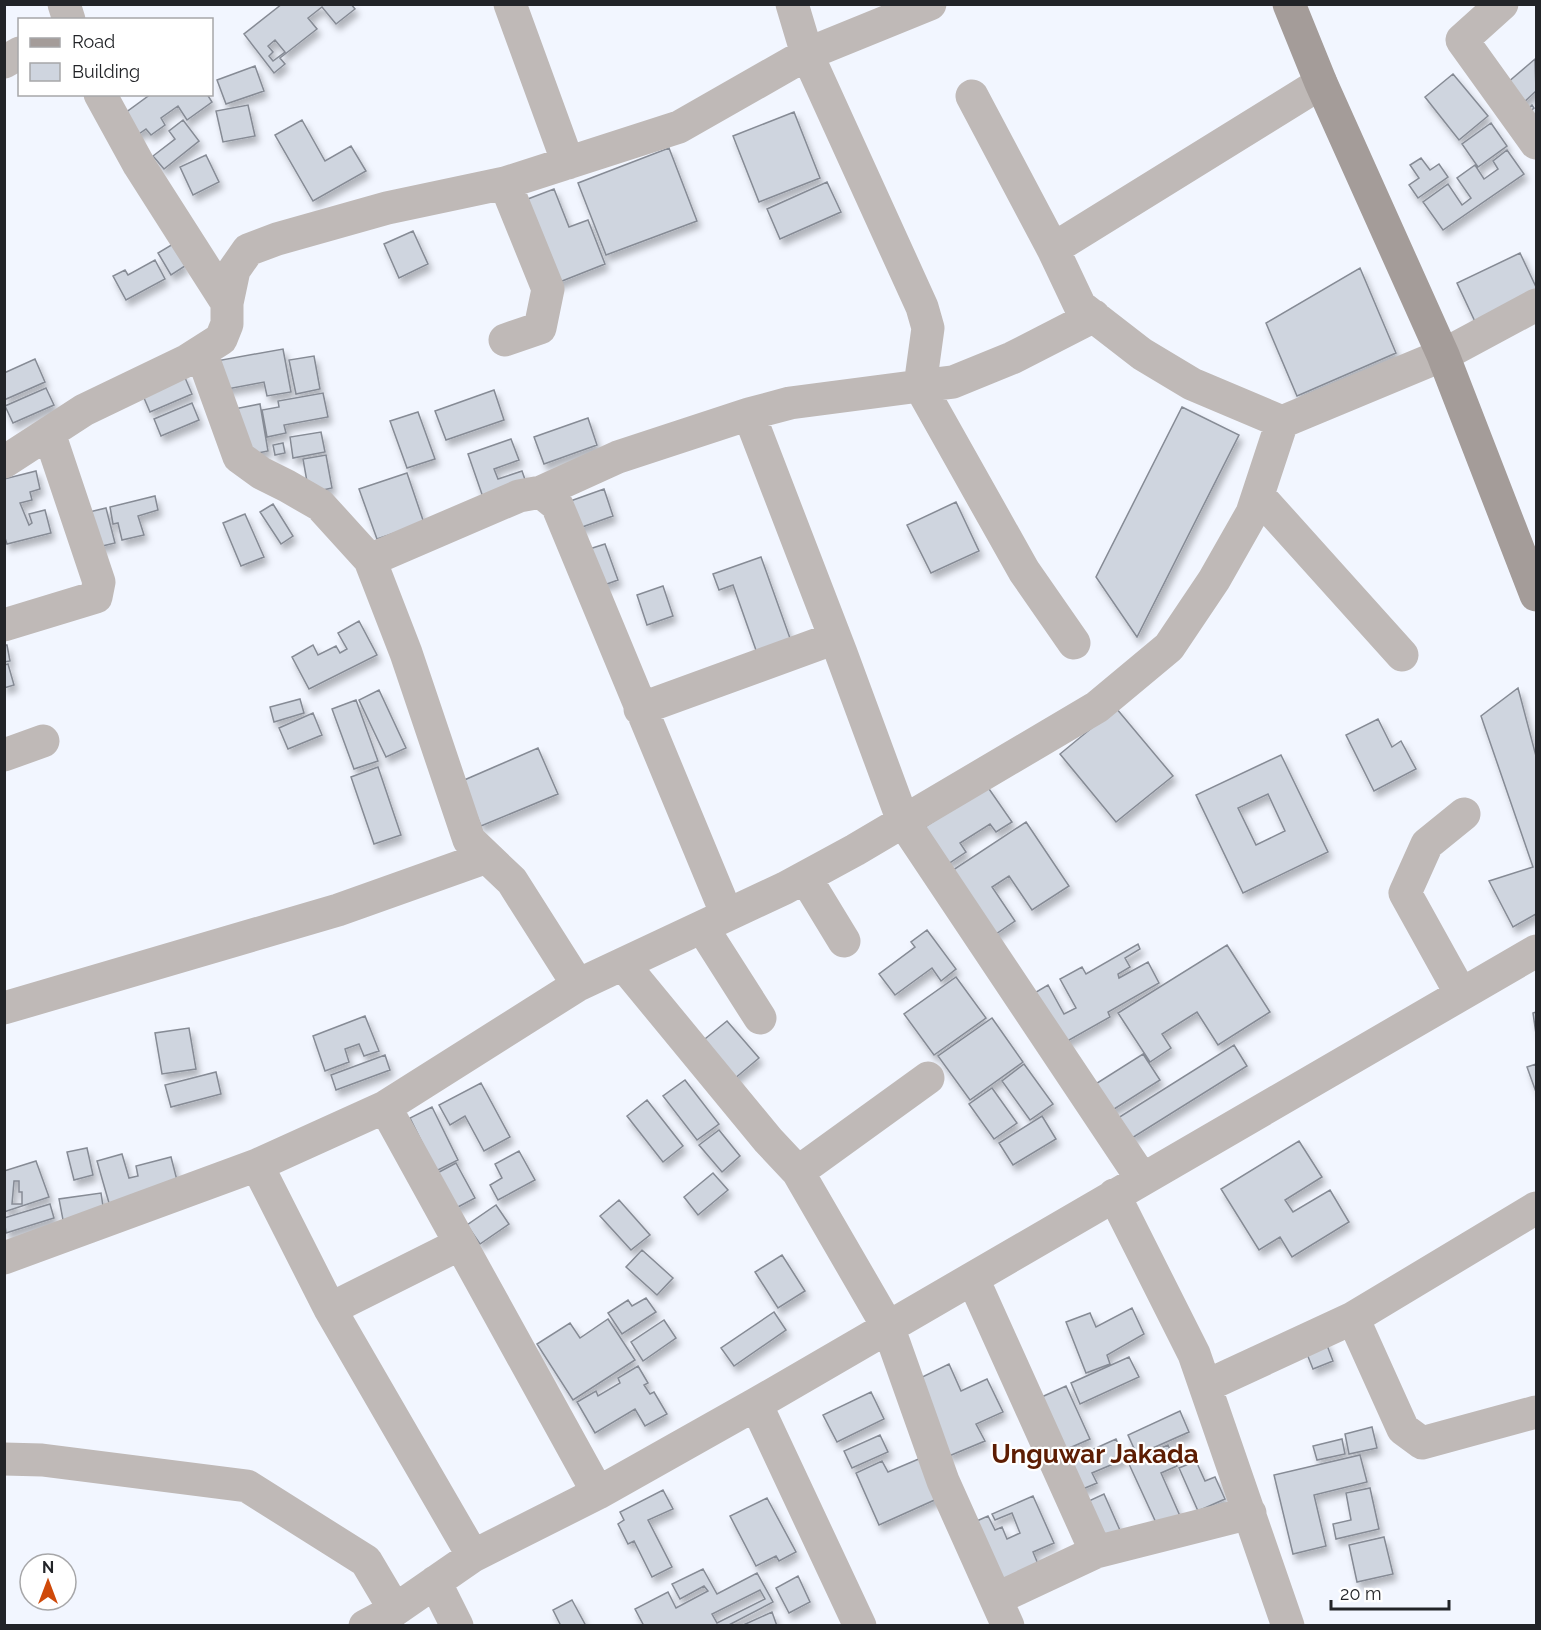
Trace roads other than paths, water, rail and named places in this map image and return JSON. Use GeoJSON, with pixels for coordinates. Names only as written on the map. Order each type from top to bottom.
{"type":"FeatureCollection","features":[{"type":"Feature","properties":{"kind":"street"},"geometry":{"type":"LineString","coordinates":[[510,4],[568,163]]}},
{"type":"Feature","properties":{"kind":"street"},"geometry":{"type":"LineString","coordinates":[[792,4],[807,54],[922,307],[928,328],[920,386],[1024,571],[1074,644]]}},
{"type":"Feature","properties":{"kind":"street"},"geometry":{"type":"LineString","coordinates":[[4,462],[84,410],[201,352],[221,339],[227,324],[227,303],[234,270],[248,250],[277,239],[387,208],[505,183],[679,127],[807,54],[930,4]]}},
{"type":"Feature","properties":{"kind":"street"},"geometry":{"type":"LineString","coordinates":[[1289,4],[1321,83],[1443,355],[1536,595]]}},
{"type":"Feature","properties":{"kind":"street"},"geometry":{"type":"LineString","coordinates":[[1502,4],[1462,40],[1536,142]]}},
{"type":"Feature","properties":{"kind":"street"},"geometry":{"type":"LineString","coordinates":[[4,62],[18,54]]}},
{"type":"Feature","properties":{"kind":"street"},"geometry":{"type":"LineString","coordinates":[[1053,249],[1321,83]]}},
{"type":"Feature","properties":{"kind":"street"},"geometry":{"type":"LineString","coordinates":[[101,96],[139,165],[227,303]]}},
{"type":"Feature","properties":{"kind":"street"},"geometry":{"type":"LineString","coordinates":[[972,96],[1053,249],[1080,306],[1142,354],[1192,384],[1282,422],[1443,355],[1536,305]]}},
{"type":"Feature","properties":{"kind":"street"},"geometry":{"type":"LineString","coordinates":[[505,183],[548,289],[540,328],[505,340]]}},
{"type":"Feature","properties":{"kind":"street"},"geometry":{"type":"LineString","coordinates":[[370,560],[519,496],[541,492],[618,457],[790,403],[953,382],[1011,358],[1094,316]]}},
{"type":"Feature","properties":{"kind":"street"},"geometry":{"type":"LineString","coordinates":[[201,352],[239,457],[261,473],[320,505],[370,560],[406,653],[469,840],[512,881],[578,985]]}},
{"type":"Feature","properties":{"kind":"street"},"geometry":{"type":"LineString","coordinates":[[749,414],[836,638],[903,821],[1142,1179]]}},
{"type":"Feature","properties":{"kind":"street"},"geometry":{"type":"LineString","coordinates":[[4,1258],[257,1165],[385,1107],[578,985],[805,877],[1097,707],[1169,647],[1219,570],[1252,513],[1282,422]]}},
{"type":"Feature","properties":{"kind":"street"},"geometry":{"type":"LineString","coordinates":[[4,625],[96,597],[99,582],[49,433]]}},
{"type":"Feature","properties":{"kind":"street"},"geometry":{"type":"LineString","coordinates":[[541,492],[557,505],[640,709],[714,921],[760,1018]]}},
{"type":"Feature","properties":{"kind":"street"},"geometry":{"type":"LineString","coordinates":[[1258,495],[1402,655]]}},
{"type":"Feature","properties":{"kind":"street"},"geometry":{"type":"LineString","coordinates":[[640,709],[836,638]]}},
{"type":"Feature","properties":{"kind":"street"},"geometry":{"type":"LineString","coordinates":[[4,755],[43,741]]}},
{"type":"Feature","properties":{"kind":"street"},"geometry":{"type":"LineString","coordinates":[[1461,994],[1405,893],[1427,844],[1464,814]]}},
{"type":"Feature","properties":{"kind":"street"},"geometry":{"type":"LineString","coordinates":[[4,1008],[338,910],[487,857]]}},
{"type":"Feature","properties":{"kind":"street"},"geometry":{"type":"LineString","coordinates":[[805,877],[844,941]]}},
{"type":"Feature","properties":{"kind":"street"},"geometry":{"type":"LineString","coordinates":[[365,1626],[395,1610],[472,1556],[598,1493],[889,1329],[1142,1179],[1536,951]]}},
{"type":"Feature","properties":{"kind":"street"},"geometry":{"type":"LineString","coordinates":[[623,964],[768,1140],[798,1172],[889,1329],[943,1480],[1002,1612],[1096,1552],[1250,1513]]}},
{"type":"Feature","properties":{"kind":"street"},"geometry":{"type":"LineString","coordinates":[[798,1172],[928,1078]]}},
{"type":"Feature","properties":{"kind":"street"},"geometry":{"type":"LineString","coordinates":[[385,1107],[598,1493]]}},
{"type":"Feature","properties":{"kind":"street"},"geometry":{"type":"LineString","coordinates":[[257,1165],[330,1309],[472,1556]]}},
{"type":"Feature","properties":{"kind":"street"},"geometry":{"type":"LineString","coordinates":[[1114,1196],[1194,1354],[1288,1626]]}},
{"type":"Feature","properties":{"kind":"street"},"geometry":{"type":"LineString","coordinates":[[1206,1386],[1353,1318],[1536,1208]]}},
{"type":"Feature","properties":{"kind":"street"},"geometry":{"type":"LineString","coordinates":[[330,1309],[460,1244]]}},
{"type":"Feature","properties":{"kind":"street"},"geometry":{"type":"LineString","coordinates":[[973,1279],[1096,1552]]}},
{"type":"Feature","properties":{"kind":"street"},"geometry":{"type":"LineString","coordinates":[[1353,1318],[1403,1429],[1422,1443],[1536,1412]]}},
{"type":"Feature","properties":{"kind":"street"},"geometry":{"type":"LineString","coordinates":[[756,1404],[860,1626]]}},
{"type":"Feature","properties":{"kind":"street"},"geometry":{"type":"LineString","coordinates":[[4,1459],[42,1460],[247,1486],[366,1561],[395,1610]]}},
{"type":"Feature","properties":{"kind":"street"},"geometry":{"type":"LineString","coordinates":[[435,1582],[457,1626]]}},
{"type":"Feature","properties":{"kind":"district","name":"Unguwar Jakada"},"geometry":{"type":"Point","coordinates":[1095,1454]}}]}
